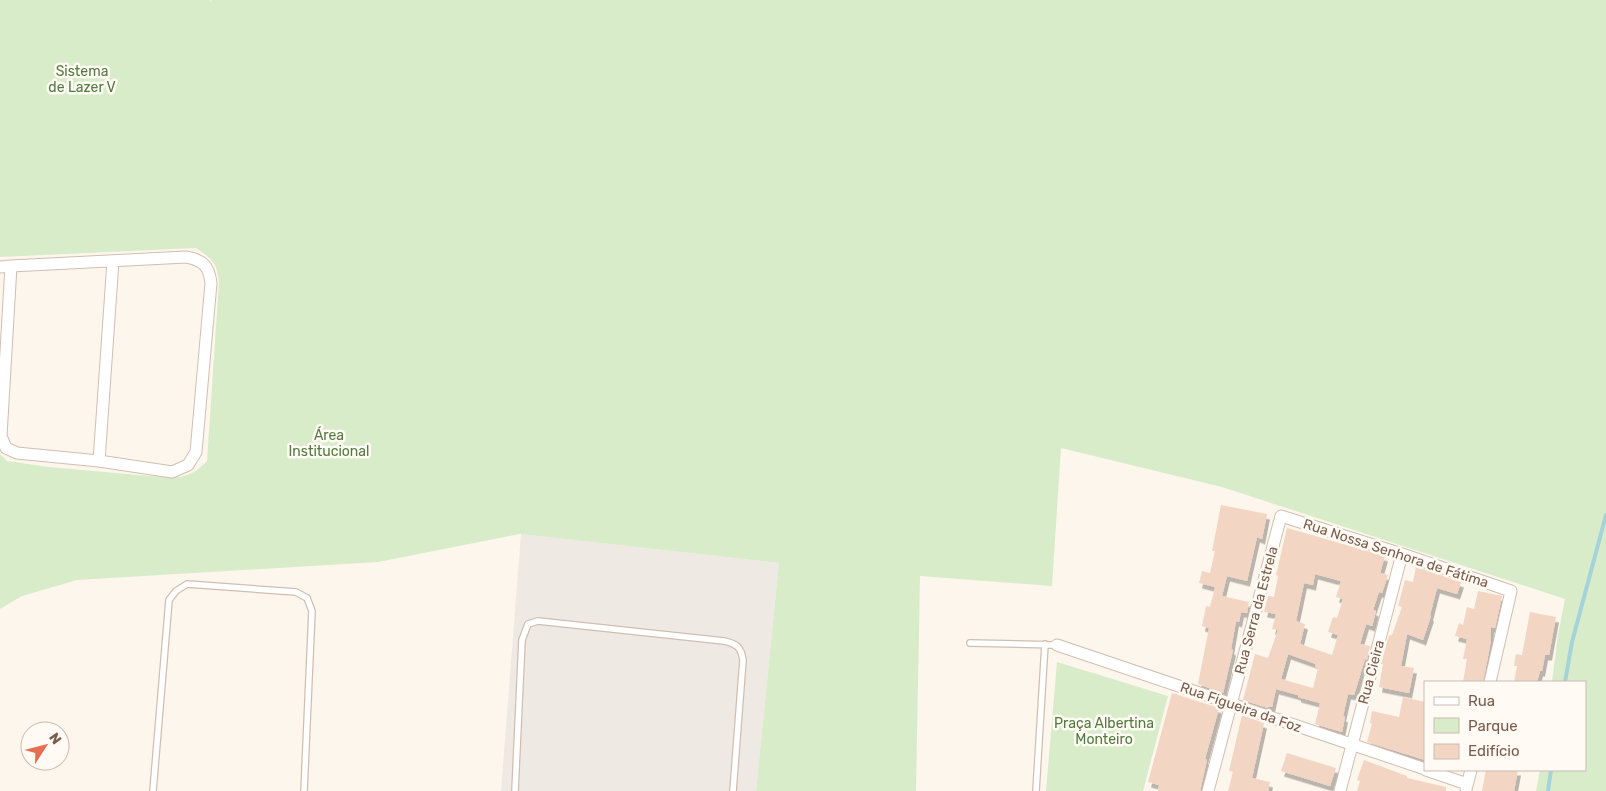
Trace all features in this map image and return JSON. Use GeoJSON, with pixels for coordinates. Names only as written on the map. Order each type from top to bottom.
{"type":"FeatureCollection","features":[{"type":"Feature","properties":{"kind":"street"},"geometry":{"type":"LineString","coordinates":[[186,258],[198,260],[205,264],[209,272],[211,283],[196,452],[188,465],[172,472],[17,453],[6,448],[1,436],[6,266],[113,261],[186,258]]}},
{"type":"Feature","properties":{"kind":"street"},"geometry":{"type":"LineString","coordinates":[[99,462],[113,261]]}},
{"type":"Feature","properties":{"kind":"street","name":"Rua Nossa Senhora de Fátima"},"geometry":{"type":"LineString","coordinates":[[1281,516],[1511,591],[1490,681]]}},
{"type":"Feature","properties":{"kind":"street","name":"Rua Serra da Estrela"},"geometry":{"type":"LineString","coordinates":[[1208,791],[1281,516]]}},
{"type":"Feature","properties":{"kind":"street","name":"Rua Cieira"},"geometry":{"type":"LineString","coordinates":[[1340,791],[1402,554]]}},
{"type":"Feature","properties":{"kind":"street","name":"Rua Figueira da Foz"},"geometry":{"type":"LineString","coordinates":[[1051,645],[1424,770]]}},
{"type":"Feature","properties":{"kind":"street","name":"Rua Figueira da Foz"},"geometry":{"type":"LineString","coordinates":[[1427,771],[1467,787]]}},
{"type":"Feature","properties":{"kind":"street"},"geometry":{"type":"LineString","coordinates":[[1467,787],[1471,771]]}},
{"type":"Feature","properties":{"kind":"lane"},"geometry":{"type":"LineString","coordinates":[[153,791],[169,600],[176,591],[187,584],[296,592],[307,598],[312,610],[304,791]]}},
{"type":"Feature","properties":{"kind":"lane"},"geometry":{"type":"LineString","coordinates":[[515,791],[522,640],[528,624],[538,620],[724,640],[736,643],[741,649],[743,660],[732,791]]}},
{"type":"Feature","properties":{"kind":"lane","name":"Rua Figueira da Foz"},"geometry":{"type":"LineString","coordinates":[[970,643],[1051,645]]}},
{"type":"Feature","properties":{"kind":"lane"},"geometry":{"type":"LineString","coordinates":[[1036,791],[1051,645]]}},
{"type":"Feature","properties":{"kind":"shaded area"},"geometry":{"type":"Polygon","coordinates":[[[521,534],[779,563],[756,791],[501,791],[521,534]]]}},
{"type":"Feature","properties":{"kind":"green space"},"geometry":{"type":"Polygon","coordinates":[[[0,0],[210,0],[211,2],[211,0],[1606,0],[1606,791],[1536,791],[1540,771],[1586,771],[1586,681],[1552,681],[1565,599],[1222,487],[1061,448],[1052,586],[920,576],[916,791],[756,791],[779,563],[520,534],[378,562],[77,580],[22,596],[0,609],[0,454],[7,461],[49,467],[172,478],[191,473],[207,461],[219,282],[217,270],[213,262],[196,248],[0,257],[0,0]]]}},
{"type":"Feature","properties":{"kind":"green space","name":"Praça Albertina Monteiro"},"geometry":{"type":"Polygon","coordinates":[[[1057,662],[1168,696],[1143,791],[1046,791],[1057,662]]]}},
{"type":"Feature","properties":{"kind":"building"},"geometry":{"type":"Polygon","coordinates":[[[1221,505],[1267,514],[1262,539],[1257,537],[1247,581],[1227,576],[1222,596],[1249,602],[1247,613],[1241,612],[1239,622],[1236,621],[1231,649],[1233,650],[1223,693],[1198,684],[1209,628],[1202,626],[1206,606],[1210,607],[1215,587],[1199,583],[1202,571],[1210,573],[1215,551],[1212,551],[1221,505]]]}},
{"type":"Feature","properties":{"kind":"building"},"geometry":{"type":"Polygon","coordinates":[[[1287,528],[1385,556],[1380,573],[1388,575],[1382,593],[1379,592],[1373,610],[1376,611],[1372,626],[1366,624],[1360,644],[1370,646],[1354,695],[1348,694],[1343,716],[1345,717],[1342,732],[1315,724],[1320,703],[1298,697],[1298,695],[1276,689],[1272,707],[1268,708],[1243,700],[1255,654],[1268,658],[1278,630],[1272,629],[1276,614],[1264,612],[1268,596],[1274,597],[1278,576],[1276,575],[1287,528]],[[1315,574],[1313,585],[1304,583],[1296,621],[1305,624],[1300,644],[1332,655],[1338,635],[1328,632],[1333,617],[1337,618],[1343,599],[1336,597],[1341,581],[1315,574]],[[1288,654],[1281,679],[1313,688],[1318,668],[1315,667],[1316,664],[1288,654]]]}},
{"type":"Feature","properties":{"kind":"building"},"geometry":{"type":"Polygon","coordinates":[[[1416,567],[1461,582],[1457,594],[1437,588],[1423,640],[1407,634],[1401,666],[1414,668],[1409,693],[1379,687],[1383,664],[1381,664],[1389,635],[1392,635],[1402,607],[1398,606],[1405,580],[1413,582],[1416,567]]]}},
{"type":"Feature","properties":{"kind":"building"},"geometry":{"type":"Polygon","coordinates":[[[1478,591],[1502,596],[1495,628],[1491,627],[1490,646],[1483,681],[1463,681],[1467,659],[1463,659],[1467,639],[1455,636],[1459,623],[1463,625],[1467,607],[1474,609],[1478,591]]]}},
{"type":"Feature","properties":{"kind":"building"},"geometry":{"type":"Polygon","coordinates":[[[1530,612],[1556,617],[1549,655],[1545,655],[1542,671],[1540,671],[1537,681],[1514,681],[1517,666],[1514,666],[1516,654],[1522,655],[1530,612]]]}},
{"type":"Feature","properties":{"kind":"building"},"geometry":{"type":"Polygon","coordinates":[[[1172,693],[1219,708],[1205,759],[1207,760],[1200,791],[1158,791],[1159,785],[1148,782],[1172,693]]]}},
{"type":"Feature","properties":{"kind":"building"},"geometry":{"type":"Polygon","coordinates":[[[1403,697],[1424,702],[1424,760],[1367,742],[1372,724],[1370,723],[1372,711],[1399,717],[1403,697]]]}},
{"type":"Feature","properties":{"kind":"building"},"geometry":{"type":"Polygon","coordinates":[[[1242,715],[1264,723],[1252,778],[1270,782],[1268,791],[1228,791],[1233,772],[1229,771],[1242,715]]]}},
{"type":"Feature","properties":{"kind":"building"},"geometry":{"type":"Polygon","coordinates":[[[1287,753],[1336,768],[1330,786],[1281,771],[1287,753]]]}},
{"type":"Feature","properties":{"kind":"building"},"geometry":{"type":"Polygon","coordinates":[[[1364,760],[1407,776],[1407,778],[1446,787],[1446,791],[1357,791],[1360,781],[1357,780],[1364,760]]]}},
{"type":"Feature","properties":{"kind":"building"},"geometry":{"type":"Polygon","coordinates":[[[1486,771],[1518,771],[1514,791],[1482,791],[1486,771]]]}},
{"type":"Feature","properties":{"kind":"waterway"},"geometry":{"type":"LineString","coordinates":[[1565,681],[1572,642],[1606,515]]}},
{"type":"Feature","properties":{"kind":"waterway"},"geometry":{"type":"LineString","coordinates":[[1548,791],[1551,771]]}},
{"type":"Feature","properties":{"kind":"park label","name":"Sistema de Lazer V"},"geometry":{"type":"Point","coordinates":[82,79]}},
{"type":"Feature","properties":{"kind":"park label","name":"Área Institucional"},"geometry":{"type":"Point","coordinates":[329,444]}}]}
